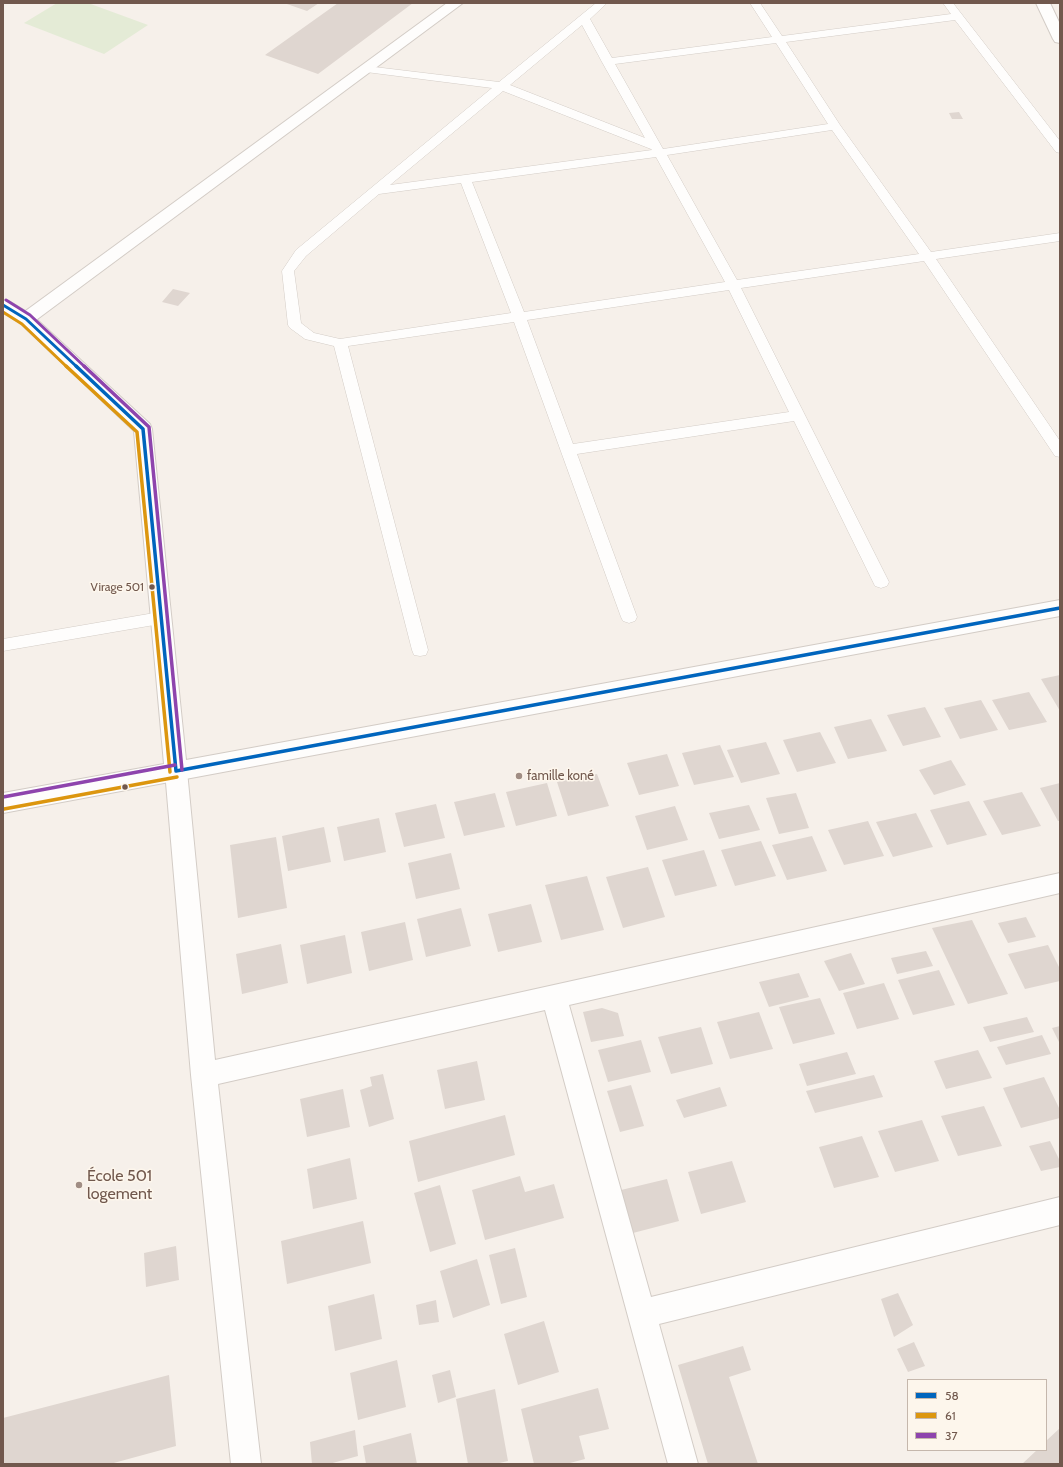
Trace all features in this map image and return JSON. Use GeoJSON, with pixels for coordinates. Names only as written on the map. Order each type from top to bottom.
{"type":"FeatureCollection","features":[{"type":"Feature","properties":{"kind":"street"},"geometry":{"type":"LineString","coordinates":[[26,319],[456,3]]}},
{"type":"Feature","properties":{"kind":"street"},"geometry":{"type":"LineString","coordinates":[[1043,3],[1060,39]]}},
{"type":"Feature","properties":{"kind":"street"},"geometry":{"type":"LineString","coordinates":[[3,305],[26,319],[143,429],[204,1075],[246,1464]]}},
{"type":"Feature","properties":{"kind":"street"},"geometry":{"type":"LineString","coordinates":[[3,803],[1060,608]]}},
{"type":"Feature","properties":{"kind":"street"},"geometry":{"type":"LineString","coordinates":[[204,1075],[1060,883]]}},
{"type":"Feature","properties":{"kind":"street"},"geometry":{"type":"LineString","coordinates":[[554,997],[684,1464]]}},
{"type":"Feature","properties":{"kind":"street"},"geometry":{"type":"LineString","coordinates":[[642,1314],[1060,1211]]}},
{"type":"Feature","properties":{"kind":"lane"},"geometry":{"type":"LineString","coordinates":[[602,3],[301,253],[288,271],[295,325],[310,336],[340,343],[1060,237]]}},
{"type":"Feature","properties":{"kind":"lane"},"geometry":{"type":"LineString","coordinates":[[755,3],[835,126],[928,256],[1060,452]]}},
{"type":"Feature","properties":{"kind":"lane"},"geometry":{"type":"LineString","coordinates":[[948,3],[1060,149]]}},
{"type":"Feature","properties":{"kind":"lane"},"geometry":{"type":"LineString","coordinates":[[608,62],[958,16]]}},
{"type":"Feature","properties":{"kind":"lane"},"geometry":{"type":"LineString","coordinates":[[584,18],[733,285],[881,582]]}},
{"type":"Feature","properties":{"kind":"lane"},"geometry":{"type":"LineString","coordinates":[[366,69],[501,86],[656,149]]}},
{"type":"Feature","properties":{"kind":"lane"},"geometry":{"type":"LineString","coordinates":[[375,191],[466,179],[656,149],[835,126]]}},
{"type":"Feature","properties":{"kind":"lane"},"geometry":{"type":"LineString","coordinates":[[466,179],[519,316],[629,617]]}},
{"type":"Feature","properties":{"kind":"lane"},"geometry":{"type":"LineString","coordinates":[[340,343],[420,650]]}},
{"type":"Feature","properties":{"kind":"lane"},"geometry":{"type":"LineString","coordinates":[[568,450],[798,416]]}},
{"type":"Feature","properties":{"kind":"lane"},"geometry":{"type":"LineString","coordinates":[[3,645],[160,618]]}},
{"type":"Feature","properties":{"kind":"green space"},"geometry":{"type":"Polygon","coordinates":[[[57,3],[88,3],[148,25],[104,54],[24,23],[57,3]]]}},
{"type":"Feature","properties":{"kind":"building"},"geometry":{"type":"Polygon","coordinates":[[[284,3],[319,3],[307,11],[284,3]]]}},
{"type":"Feature","properties":{"kind":"building"},"geometry":{"type":"Polygon","coordinates":[[[338,3],[413,3],[318,74],[265,55],[338,3]]]}},
{"type":"Feature","properties":{"kind":"building"},"geometry":{"type":"Polygon","coordinates":[[[959,112],[963,119],[952,119],[949,113],[959,112]]]}},
{"type":"Feature","properties":{"kind":"building"},"geometry":{"type":"Polygon","coordinates":[[[173,289],[190,293],[178,306],[162,302],[173,289]]]}},
{"type":"Feature","properties":{"kind":"building"},"geometry":{"type":"Polygon","coordinates":[[[1060,675],[1060,711],[1041,679],[1060,675]]]}},
{"type":"Feature","properties":{"kind":"building"},"geometry":{"type":"Polygon","coordinates":[[[1029,692],[1047,722],[1009,730],[992,700],[1029,692]]]}},
{"type":"Feature","properties":{"kind":"building"},"geometry":{"type":"Polygon","coordinates":[[[981,700],[998,730],[960,739],[944,708],[981,700]]]}},
{"type":"Feature","properties":{"kind":"building"},"geometry":{"type":"Polygon","coordinates":[[[925,707],[941,737],[903,746],[887,715],[925,707]]]}},
{"type":"Feature","properties":{"kind":"building"},"geometry":{"type":"Polygon","coordinates":[[[871,719],[887,751],[848,759],[834,727],[871,719]]]}},
{"type":"Feature","properties":{"kind":"building"},"geometry":{"type":"Polygon","coordinates":[[[820,732],[836,763],[797,772],[783,740],[820,732]]]}},
{"type":"Feature","properties":{"kind":"building"},"geometry":{"type":"Polygon","coordinates":[[[766,742],[780,774],[741,783],[727,750],[766,742]]]}},
{"type":"Feature","properties":{"kind":"building"},"geometry":{"type":"Polygon","coordinates":[[[720,745],[734,777],[694,785],[682,753],[720,745]]]}},
{"type":"Feature","properties":{"kind":"building"},"geometry":{"type":"Polygon","coordinates":[[[667,754],[679,786],[639,795],[627,763],[667,754]]]}},
{"type":"Feature","properties":{"kind":"building"},"geometry":{"type":"Polygon","coordinates":[[[951,760],[966,785],[934,795],[919,770],[951,760]]]}},
{"type":"Feature","properties":{"kind":"building"},"geometry":{"type":"Polygon","coordinates":[[[597,774],[609,806],[568,816],[557,782],[597,774]]]}},
{"type":"Feature","properties":{"kind":"building"},"geometry":{"type":"Polygon","coordinates":[[[547,783],[557,816],[516,826],[506,792],[547,783]]]}},
{"type":"Feature","properties":{"kind":"building"},"geometry":{"type":"Polygon","coordinates":[[[1060,783],[1060,821],[1058,821],[1040,788],[1060,783]]]}},
{"type":"Feature","properties":{"kind":"building"},"geometry":{"type":"Polygon","coordinates":[[[1022,792],[1041,826],[1002,835],[983,801],[1022,792]]]}},
{"type":"Feature","properties":{"kind":"building"},"geometry":{"type":"Polygon","coordinates":[[[495,793],[505,827],[464,836],[454,802],[495,793]]]}},
{"type":"Feature","properties":{"kind":"building"},"geometry":{"type":"Polygon","coordinates":[[[796,793],[809,828],[779,834],[766,798],[796,793]]]}},
{"type":"Feature","properties":{"kind":"building"},"geometry":{"type":"Polygon","coordinates":[[[969,801],[987,835],[947,845],[930,810],[969,801]]]}},
{"type":"Feature","properties":{"kind":"building"},"geometry":{"type":"Polygon","coordinates":[[[436,804],[445,838],[404,847],[395,813],[436,804]]]}},
{"type":"Feature","properties":{"kind":"building"},"geometry":{"type":"Polygon","coordinates":[[[749,805],[760,830],[719,839],[709,813],[749,805]]]}},
{"type":"Feature","properties":{"kind":"building"},"geometry":{"type":"Polygon","coordinates":[[[675,806],[688,840],[647,850],[635,816],[675,806]]]}},
{"type":"Feature","properties":{"kind":"building"},"geometry":{"type":"Polygon","coordinates":[[[916,813],[933,847],[893,857],[876,822],[916,813]]]}},
{"type":"Feature","properties":{"kind":"building"},"geometry":{"type":"Polygon","coordinates":[[[379,818],[386,852],[344,861],[337,827],[379,818]]]}},
{"type":"Feature","properties":{"kind":"building"},"geometry":{"type":"Polygon","coordinates":[[[868,821],[884,856],[844,865],[828,830],[868,821]]]}},
{"type":"Feature","properties":{"kind":"building"},"geometry":{"type":"Polygon","coordinates":[[[324,827],[331,862],[288,871],[282,836],[324,827]]]}},
{"type":"Feature","properties":{"kind":"building"},"geometry":{"type":"Polygon","coordinates":[[[812,836],[827,871],[787,880],[772,845],[812,836]]]}},
{"type":"Feature","properties":{"kind":"building"},"geometry":{"type":"Polygon","coordinates":[[[276,837],[287,908],[238,918],[230,845],[276,837]]]}},
{"type":"Feature","properties":{"kind":"building"},"geometry":{"type":"Polygon","coordinates":[[[761,841],[776,876],[735,886],[721,850],[761,841]]]}},
{"type":"Feature","properties":{"kind":"building"},"geometry":{"type":"Polygon","coordinates":[[[704,850],[717,886],[675,896],[662,860],[704,850]]]}},
{"type":"Feature","properties":{"kind":"building"},"geometry":{"type":"Polygon","coordinates":[[[451,853],[460,889],[416,899],[408,863],[451,853]]]}},
{"type":"Feature","properties":{"kind":"building"},"geometry":{"type":"Polygon","coordinates":[[[648,867],[665,917],[623,928],[606,877],[648,867]]]}},
{"type":"Feature","properties":{"kind":"building"},"geometry":{"type":"Polygon","coordinates":[[[587,876],[604,930],[561,940],[545,885],[587,876]]]}},
{"type":"Feature","properties":{"kind":"building"},"geometry":{"type":"Polygon","coordinates":[[[531,904],[542,942],[498,952],[488,914],[531,904]]]}},
{"type":"Feature","properties":{"kind":"building"},"geometry":{"type":"Polygon","coordinates":[[[461,908],[471,946],[426,957],[417,919],[461,908]]]}},
{"type":"Feature","properties":{"kind":"building"},"geometry":{"type":"Polygon","coordinates":[[[1026,917],[1036,937],[1008,943],[998,923],[1026,917]]]}},
{"type":"Feature","properties":{"kind":"building"},"geometry":{"type":"Polygon","coordinates":[[[972,920],[1008,994],[968,1004],[932,928],[972,920]]]}},
{"type":"Feature","properties":{"kind":"building"},"geometry":{"type":"Polygon","coordinates":[[[405,922],[413,960],[369,971],[361,932],[405,922]]]}},
{"type":"Feature","properties":{"kind":"building"},"geometry":{"type":"Polygon","coordinates":[[[345,935],[352,973],[307,984],[300,945],[345,935]]]}},
{"type":"Feature","properties":{"kind":"building"},"geometry":{"type":"Polygon","coordinates":[[[281,944],[288,983],[242,994],[236,954],[281,944]]]}},
{"type":"Feature","properties":{"kind":"building"},"geometry":{"type":"Polygon","coordinates":[[[1048,945],[1060,969],[1060,981],[1025,989],[1008,954],[1048,945]]]}},
{"type":"Feature","properties":{"kind":"building"},"geometry":{"type":"Polygon","coordinates":[[[926,951],[933,966],[897,974],[891,958],[926,951]]]}},
{"type":"Feature","properties":{"kind":"building"},"geometry":{"type":"Polygon","coordinates":[[[851,953],[865,984],[839,991],[824,961],[851,953]]]}},
{"type":"Feature","properties":{"kind":"building"},"geometry":{"type":"Polygon","coordinates":[[[939,970],[955,1005],[913,1015],[898,980],[939,970]]]}},
{"type":"Feature","properties":{"kind":"building"},"geometry":{"type":"Polygon","coordinates":[[[799,973],[809,997],[769,1007],[759,982],[799,973]]]}},
{"type":"Feature","properties":{"kind":"building"},"geometry":{"type":"Polygon","coordinates":[[[884,983],[899,1019],[857,1029],[843,993],[884,983]]]}},
{"type":"Feature","properties":{"kind":"building"},"geometry":{"type":"Polygon","coordinates":[[[820,998],[835,1034],[793,1044],[779,1007],[820,998]]]}},
{"type":"Feature","properties":{"kind":"building"},"geometry":{"type":"Polygon","coordinates":[[[602,1008],[618,1013],[624,1036],[591,1042],[583,1012],[602,1008]]]}},
{"type":"Feature","properties":{"kind":"building"},"geometry":{"type":"Polygon","coordinates":[[[759,1012],[773,1049],[730,1059],[717,1022],[759,1012]]]}},
{"type":"Feature","properties":{"kind":"building"},"geometry":{"type":"Polygon","coordinates":[[[1027,1017],[1034,1032],[990,1042],[983,1027],[1027,1017]]]}},
{"type":"Feature","properties":{"kind":"building"},"geometry":{"type":"Polygon","coordinates":[[[1060,1026],[1060,1044],[1052,1028],[1060,1026]]]}},
{"type":"Feature","properties":{"kind":"building"},"geometry":{"type":"Polygon","coordinates":[[[701,1027],[713,1064],[671,1074],[658,1037],[701,1027]]]}},
{"type":"Feature","properties":{"kind":"building"},"geometry":{"type":"Polygon","coordinates":[[[1042,1035],[1051,1054],[1006,1065],[997,1047],[1042,1035]]]}},
{"type":"Feature","properties":{"kind":"building"},"geometry":{"type":"Polygon","coordinates":[[[641,1040],[651,1072],[608,1082],[598,1050],[641,1040]]]}},
{"type":"Feature","properties":{"kind":"building"},"geometry":{"type":"Polygon","coordinates":[[[978,1050],[992,1078],[946,1089],[934,1061],[978,1050]]]}},
{"type":"Feature","properties":{"kind":"building"},"geometry":{"type":"Polygon","coordinates":[[[847,1052],[856,1074],[807,1086],[799,1064],[847,1052]]]}},
{"type":"Feature","properties":{"kind":"building"},"geometry":{"type":"Polygon","coordinates":[[[477,1061],[485,1100],[445,1109],[437,1070],[477,1061]]]}},
{"type":"Feature","properties":{"kind":"building"},"geometry":{"type":"Polygon","coordinates":[[[383,1074],[394,1119],[369,1127],[360,1090],[372,1086],[370,1077],[383,1074]]]}},
{"type":"Feature","properties":{"kind":"building"},"geometry":{"type":"Polygon","coordinates":[[[874,1075],[883,1097],[815,1113],[806,1091],[874,1075]]]}},
{"type":"Feature","properties":{"kind":"building"},"geometry":{"type":"Polygon","coordinates":[[[1044,1077],[1060,1110],[1060,1118],[1021,1128],[1003,1088],[1044,1077]]]}},
{"type":"Feature","properties":{"kind":"building"},"geometry":{"type":"Polygon","coordinates":[[[631,1085],[644,1126],[620,1132],[607,1091],[631,1085]]]}},
{"type":"Feature","properties":{"kind":"building"},"geometry":{"type":"Polygon","coordinates":[[[720,1087],[727,1106],[684,1118],[676,1100],[720,1087]]]}},
{"type":"Feature","properties":{"kind":"building"},"geometry":{"type":"Polygon","coordinates":[[[343,1089],[350,1127],[307,1137],[300,1099],[343,1089]]]}},
{"type":"Feature","properties":{"kind":"building"},"geometry":{"type":"Polygon","coordinates":[[[984,1106],[1002,1146],[958,1156],[941,1116],[984,1106]]]}},
{"type":"Feature","properties":{"kind":"building"},"geometry":{"type":"Polygon","coordinates":[[[505,1115],[515,1155],[418,1182],[409,1141],[505,1115]]]}},
{"type":"Feature","properties":{"kind":"building"},"geometry":{"type":"Polygon","coordinates":[[[922,1120],[939,1161],[895,1172],[878,1131],[922,1120]]]}},
{"type":"Feature","properties":{"kind":"building"},"geometry":{"type":"Polygon","coordinates":[[[862,1136],[879,1177],[834,1188],[819,1147],[862,1136]]]}},
{"type":"Feature","properties":{"kind":"building"},"geometry":{"type":"Polygon","coordinates":[[[1050,1141],[1060,1161],[1060,1167],[1041,1171],[1029,1146],[1050,1141]]]}},
{"type":"Feature","properties":{"kind":"building"},"geometry":{"type":"Polygon","coordinates":[[[350,1158],[357,1199],[313,1209],[307,1169],[350,1158]]]}},
{"type":"Feature","properties":{"kind":"building"},"geometry":{"type":"Polygon","coordinates":[[[732,1161],[746,1202],[701,1214],[688,1172],[732,1161]]]}},
{"type":"Feature","properties":{"kind":"building"},"geometry":{"type":"Polygon","coordinates":[[[520,1176],[525,1192],[554,1184],[564,1218],[485,1240],[472,1190],[520,1176]]]}},
{"type":"Feature","properties":{"kind":"building"},"geometry":{"type":"Polygon","coordinates":[[[667,1179],[679,1221],[633,1233],[621,1190],[667,1179]]]}},
{"type":"Feature","properties":{"kind":"building"},"geometry":{"type":"Polygon","coordinates":[[[440,1185],[456,1244],[430,1252],[414,1193],[440,1185]]]}},
{"type":"Feature","properties":{"kind":"building"},"geometry":{"type":"Polygon","coordinates":[[[363,1221],[371,1263],[287,1284],[281,1241],[363,1221]]]}},
{"type":"Feature","properties":{"kind":"building"},"geometry":{"type":"Polygon","coordinates":[[[176,1246],[179,1280],[146,1287],[144,1253],[176,1246]]]}},
{"type":"Feature","properties":{"kind":"building"},"geometry":{"type":"Polygon","coordinates":[[[515,1248],[527,1297],[501,1304],[489,1255],[515,1248]]]}},
{"type":"Feature","properties":{"kind":"building"},"geometry":{"type":"Polygon","coordinates":[[[477,1259],[490,1305],[453,1318],[440,1271],[477,1259]]]}},
{"type":"Feature","properties":{"kind":"building"},"geometry":{"type":"Polygon","coordinates":[[[898,1293],[913,1325],[894,1337],[881,1299],[898,1293]]]}},
{"type":"Feature","properties":{"kind":"building"},"geometry":{"type":"Polygon","coordinates":[[[374,1294],[382,1339],[335,1351],[328,1306],[374,1294]]]}},
{"type":"Feature","properties":{"kind":"building"},"geometry":{"type":"Polygon","coordinates":[[[436,1300],[439,1322],[419,1325],[416,1305],[436,1300]]]}},
{"type":"Feature","properties":{"kind":"building"},"geometry":{"type":"Polygon","coordinates":[[[544,1321],[559,1372],[518,1385],[504,1334],[544,1321]]]}},
{"type":"Feature","properties":{"kind":"building"},"geometry":{"type":"Polygon","coordinates":[[[914,1342],[925,1366],[908,1372],[897,1349],[914,1342]]]}},
{"type":"Feature","properties":{"kind":"building"},"geometry":{"type":"Polygon","coordinates":[[[743,1346],[751,1370],[729,1377],[758,1464],[708,1464],[678,1365],[743,1346]]]}},
{"type":"Feature","properties":{"kind":"building"},"geometry":{"type":"Polygon","coordinates":[[[397,1360],[406,1407],[358,1420],[350,1373],[397,1360]]]}},
{"type":"Feature","properties":{"kind":"building"},"geometry":{"type":"Polygon","coordinates":[[[450,1370],[456,1397],[438,1403],[432,1375],[450,1370]]]}},
{"type":"Feature","properties":{"kind":"building"},"geometry":{"type":"Polygon","coordinates":[[[169,1375],[176,1446],[110,1464],[3,1464],[3,1418],[169,1375]]]}},
{"type":"Feature","properties":{"kind":"building"},"geometry":{"type":"Polygon","coordinates":[[[598,1388],[609,1429],[579,1436],[585,1459],[566,1464],[534,1464],[521,1409],[598,1388]]]}},
{"type":"Feature","properties":{"kind":"building"},"geometry":{"type":"Polygon","coordinates":[[[495,1389],[508,1461],[495,1464],[468,1464],[456,1399],[495,1389]]]}},
{"type":"Feature","properties":{"kind":"building"},"geometry":{"type":"Polygon","coordinates":[[[1060,1428],[1060,1464],[1022,1464],[1036,1451],[1047,1451],[1047,1440],[1060,1428]]]}},
{"type":"Feature","properties":{"kind":"building"},"geometry":{"type":"Polygon","coordinates":[[[355,1430],[358,1456],[329,1464],[312,1464],[310,1442],[355,1430]]]}},
{"type":"Feature","properties":{"kind":"building"},"geometry":{"type":"Polygon","coordinates":[[[411,1433],[417,1464],[366,1464],[363,1446],[411,1433]]]}},
{"type":"Feature","properties":{"kind":"transit line","name":"37"},"geometry":{"type":"LineString","coordinates":[[6,300],[30,315],[149,427],[182,770]]}},
{"type":"Feature","properties":{"kind":"transit line","name":"58"},"geometry":{"type":"LineString","coordinates":[[3,305],[26,319],[143,429],[176,771]]}},
{"type":"Feature","properties":{"kind":"transit line","name":"61"},"geometry":{"type":"LineString","coordinates":[[3,312],[22,324],[137,432],[170,772]]}},
{"type":"Feature","properties":{"kind":"transit line","name":"58"},"geometry":{"type":"LineString","coordinates":[[176,771],[1060,608]]}},
{"type":"Feature","properties":{"kind":"transit line","name":"37"},"geometry":{"type":"LineString","coordinates":[[3,797],[175,765]]}},
{"type":"Feature","properties":{"kind":"transit line","name":"61"},"geometry":{"type":"LineString","coordinates":[[4,809],[177,777]]}},
{"type":"Feature","properties":{"kind":"place","name":"Virage 501"},"geometry":{"type":"Point","coordinates":[152,587]}},
{"type":"Feature","properties":{"kind":"place","name":"famille koné"},"geometry":{"type":"Point","coordinates":[519,776]}},
{"type":"Feature","properties":{"kind":"place","name":"École 501 logement"},"geometry":{"type":"Point","coordinates":[79,1185]}}]}
